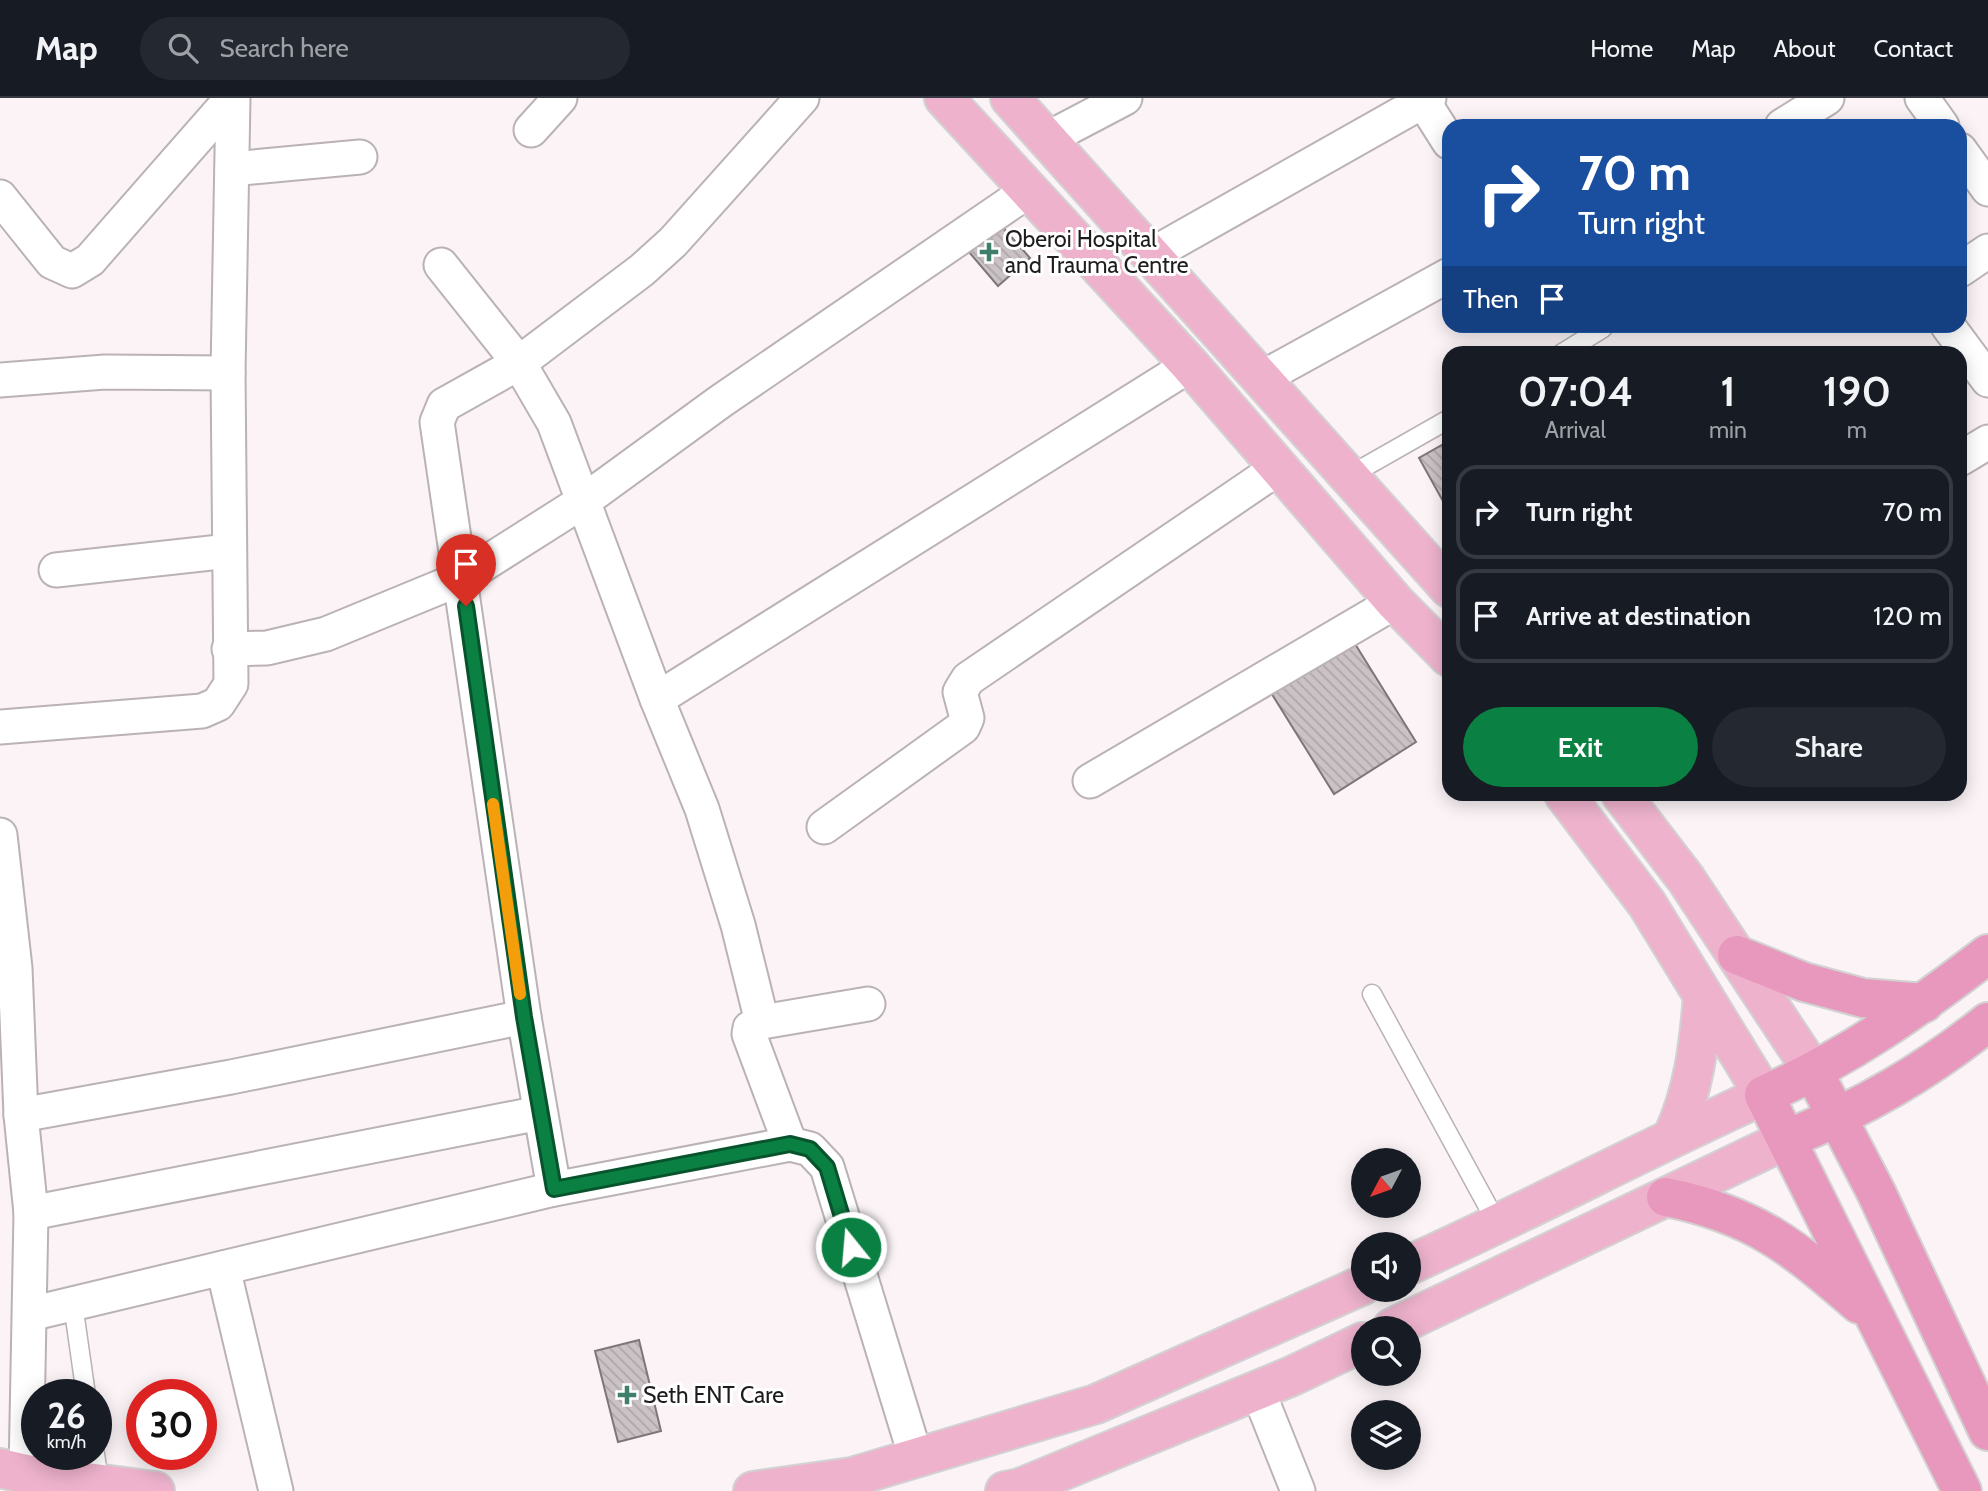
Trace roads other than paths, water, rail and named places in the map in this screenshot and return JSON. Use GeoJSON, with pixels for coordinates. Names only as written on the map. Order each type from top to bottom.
{"type":"FeatureCollection","features":[{"type":"Feature","properties":{"kind":"highway"},"geometry":{"type":"LineString","coordinates":[[1962,1491],[1764,1095],[1814,1073],[1872,1040],[1988,954]]}},
{"type":"Feature","properties":{"kind":"highway"},"geometry":{"type":"LineString","coordinates":[[1737,955],[1804,982],[1863,998],[1924,1003]]}},
{"type":"Feature","properties":{"kind":"highway"},"geometry":{"type":"LineString","coordinates":[[1787,1139],[1838,1118],[1892,1091],[1946,1056],[1988,1023]]}},
{"type":"Feature","properties":{"kind":"highway"},"geometry":{"type":"LineString","coordinates":[[1814,1073],[1876,1192],[1988,1431]]}},
{"type":"Feature","properties":{"kind":"highway"},"geometry":{"type":"LineString","coordinates":[[1666,1197],[1710,1206],[1756,1226],[1797,1251],[1874,1317]]}},
{"type":"Feature","properties":{"kind":"main road"},"geometry":{"type":"LineString","coordinates":[[944,98],[1189,365],[1395,602],[1442,650]]}},
{"type":"Feature","properties":{"kind":"main road"},"geometry":{"type":"LineString","coordinates":[[1010,98],[1442,580]]}},
{"type":"Feature","properties":{"kind":"main road"},"geometry":{"type":"LineString","coordinates":[[1421,1260],[1498,1225],[1673,1136],[1764,1095],[1647,904],[1569,801]]}},
{"type":"Feature","properties":{"kind":"main road"},"geometry":{"type":"LineString","coordinates":[[1626,801],[1686,879],[1814,1073]]}},
{"type":"Feature","properties":{"kind":"main road"},"geometry":{"type":"LineString","coordinates":[[1673,1136],[1688,1102],[1696,1072],[1703,996]]}},
{"type":"Feature","properties":{"kind":"main road"},"geometry":{"type":"LineString","coordinates":[[1417,1316],[1787,1139]]}},
{"type":"Feature","properties":{"kind":"main road"},"geometry":{"type":"LineString","coordinates":[[753,1491],[852,1478],[1096,1404],[1351,1290]]}},
{"type":"Feature","properties":{"kind":"main road"},"geometry":{"type":"LineString","coordinates":[[1005,1491],[1020,1488],[1258,1391],[1351,1348]]}},
{"type":"Feature","properties":{"kind":"main road"},"geometry":{"type":"LineString","coordinates":[[13,1471],[41,1470]]}},
{"type":"Feature","properties":{"kind":"main road"},"geometry":{"type":"LineString","coordinates":[[102,1470],[155,1491]]}},
{"type":"Feature","properties":{"kind":"street"},"geometry":{"type":"LineString","coordinates":[[0,727],[202,711],[218,704],[227,695],[231,684],[229,373],[232,98]]}},
{"type":"Feature","properties":{"kind":"street"},"geometry":{"type":"LineString","coordinates":[[0,197],[52,262],[72,271],[90,260],[232,98]]}},
{"type":"Feature","properties":{"kind":"street"},"geometry":{"type":"LineString","coordinates":[[531,130],[560,98]]}},
{"type":"Feature","properties":{"kind":"street"},"geometry":{"type":"LineString","coordinates":[[554,1189],[524,1017],[462,578],[437,422],[440,411],[453,399],[519,363],[642,270],[673,242],[802,98]]}},
{"type":"Feature","properties":{"kind":"street"},"geometry":{"type":"LineString","coordinates":[[1047,139],[1125,98]]}},
{"type":"Feature","properties":{"kind":"street"},"geometry":{"type":"LineString","coordinates":[[1794,119],[1827,98]]}},
{"type":"Feature","properties":{"kind":"street"},"geometry":{"type":"LineString","coordinates":[[1922,98],[1937,119]]}},
{"type":"Feature","properties":{"kind":"street"},"geometry":{"type":"LineString","coordinates":[[1151,256],[1426,100],[1442,129]]}},
{"type":"Feature","properties":{"kind":"street"},"geometry":{"type":"LineString","coordinates":[[232,169],[360,157]]}},
{"type":"Feature","properties":{"kind":"street"},"geometry":{"type":"LineString","coordinates":[[1967,160],[1988,188]]}},
{"type":"Feature","properties":{"kind":"street"},"geometry":{"type":"LineString","coordinates":[[229,649],[267,648],[326,634],[462,578],[585,500],[721,401],[1028,191]]}},
{"type":"Feature","properties":{"kind":"street"},"geometry":{"type":"LineString","coordinates":[[1967,265],[1988,251]]}},
{"type":"Feature","properties":{"kind":"street"},"geometry":{"type":"LineString","coordinates":[[441,265],[519,363],[554,423],[585,500],[657,699],[702,809],[738,925],[762,1022]]}},
{"type":"Feature","properties":{"kind":"street"},"geometry":{"type":"LineString","coordinates":[[1262,378],[1442,279]]}},
{"type":"Feature","properties":{"kind":"street"},"geometry":{"type":"LineString","coordinates":[[1967,352],[1988,380]]}},
{"type":"Feature","properties":{"kind":"street"},"geometry":{"type":"LineString","coordinates":[[657,699],[1189,365]]}},
{"type":"Feature","properties":{"kind":"street"},"geometry":{"type":"LineString","coordinates":[[0,380],[105,372],[229,373]]}},
{"type":"Feature","properties":{"kind":"street"},"geometry":{"type":"LineString","coordinates":[[1967,455],[1988,442]]}},
{"type":"Feature","properties":{"kind":"street"},"geometry":{"type":"LineString","coordinates":[[824,827],[963,727],[967,718],[960,692],[968,679],[1278,468]]}},
{"type":"Feature","properties":{"kind":"street"},"geometry":{"type":"LineString","coordinates":[[57,570],[229,551]]}},
{"type":"Feature","properties":{"kind":"street"},"geometry":{"type":"LineString","coordinates":[[1090,780],[1395,602]]}},
{"type":"Feature","properties":{"kind":"street"},"geometry":{"type":"LineString","coordinates":[[0,835],[7,968],[31,1213],[30,1314],[13,1471]]}},
{"type":"Feature","properties":{"kind":"street"},"geometry":{"type":"LineString","coordinates":[[790,1144],[749,1034],[750,1028],[762,1022],[868,1004]]}},
{"type":"Feature","properties":{"kind":"street"},"geometry":{"type":"LineString","coordinates":[[21,1115],[231,1077],[524,1017]]}},
{"type":"Feature","properties":{"kind":"street"},"geometry":{"type":"LineString","coordinates":[[31,1213],[540,1113]]}},
{"type":"Feature","properties":{"kind":"street"},"geometry":{"type":"LineString","coordinates":[[30,1314],[554,1189],[790,1144],[810,1149],[827,1167],[916,1458]]}},
{"type":"Feature","properties":{"kind":"street"},"geometry":{"type":"LineString","coordinates":[[223,1268],[276,1491]]}},
{"type":"Feature","properties":{"kind":"street"},"geometry":{"type":"LineString","coordinates":[[1258,1391],[1298,1491]]}},
{"type":"Feature","properties":{"kind":"lane"},"geometry":{"type":"LineString","coordinates":[[1574,346],[1595,333]]}},
{"type":"Feature","properties":{"kind":"lane"},"geometry":{"type":"LineString","coordinates":[[1348,477],[1442,423]]}},
{"type":"Feature","properties":{"kind":"lane"},"geometry":{"type":"LineString","coordinates":[[1372,994],[1498,1225]]}},
{"type":"Feature","properties":{"kind":"lane"},"geometry":{"type":"LineString","coordinates":[[74,1304],[84,1379]]}},
{"type":"Feature","properties":{"kind":"place","name":"Oberoi Hospital and Trauma Centre"},"geometry":{"type":"Point","coordinates":[989,252]}},
{"type":"Feature","properties":{"kind":"place","name":"Seth ENT Care"},"geometry":{"type":"Point","coordinates":[627,1395]}}]}
